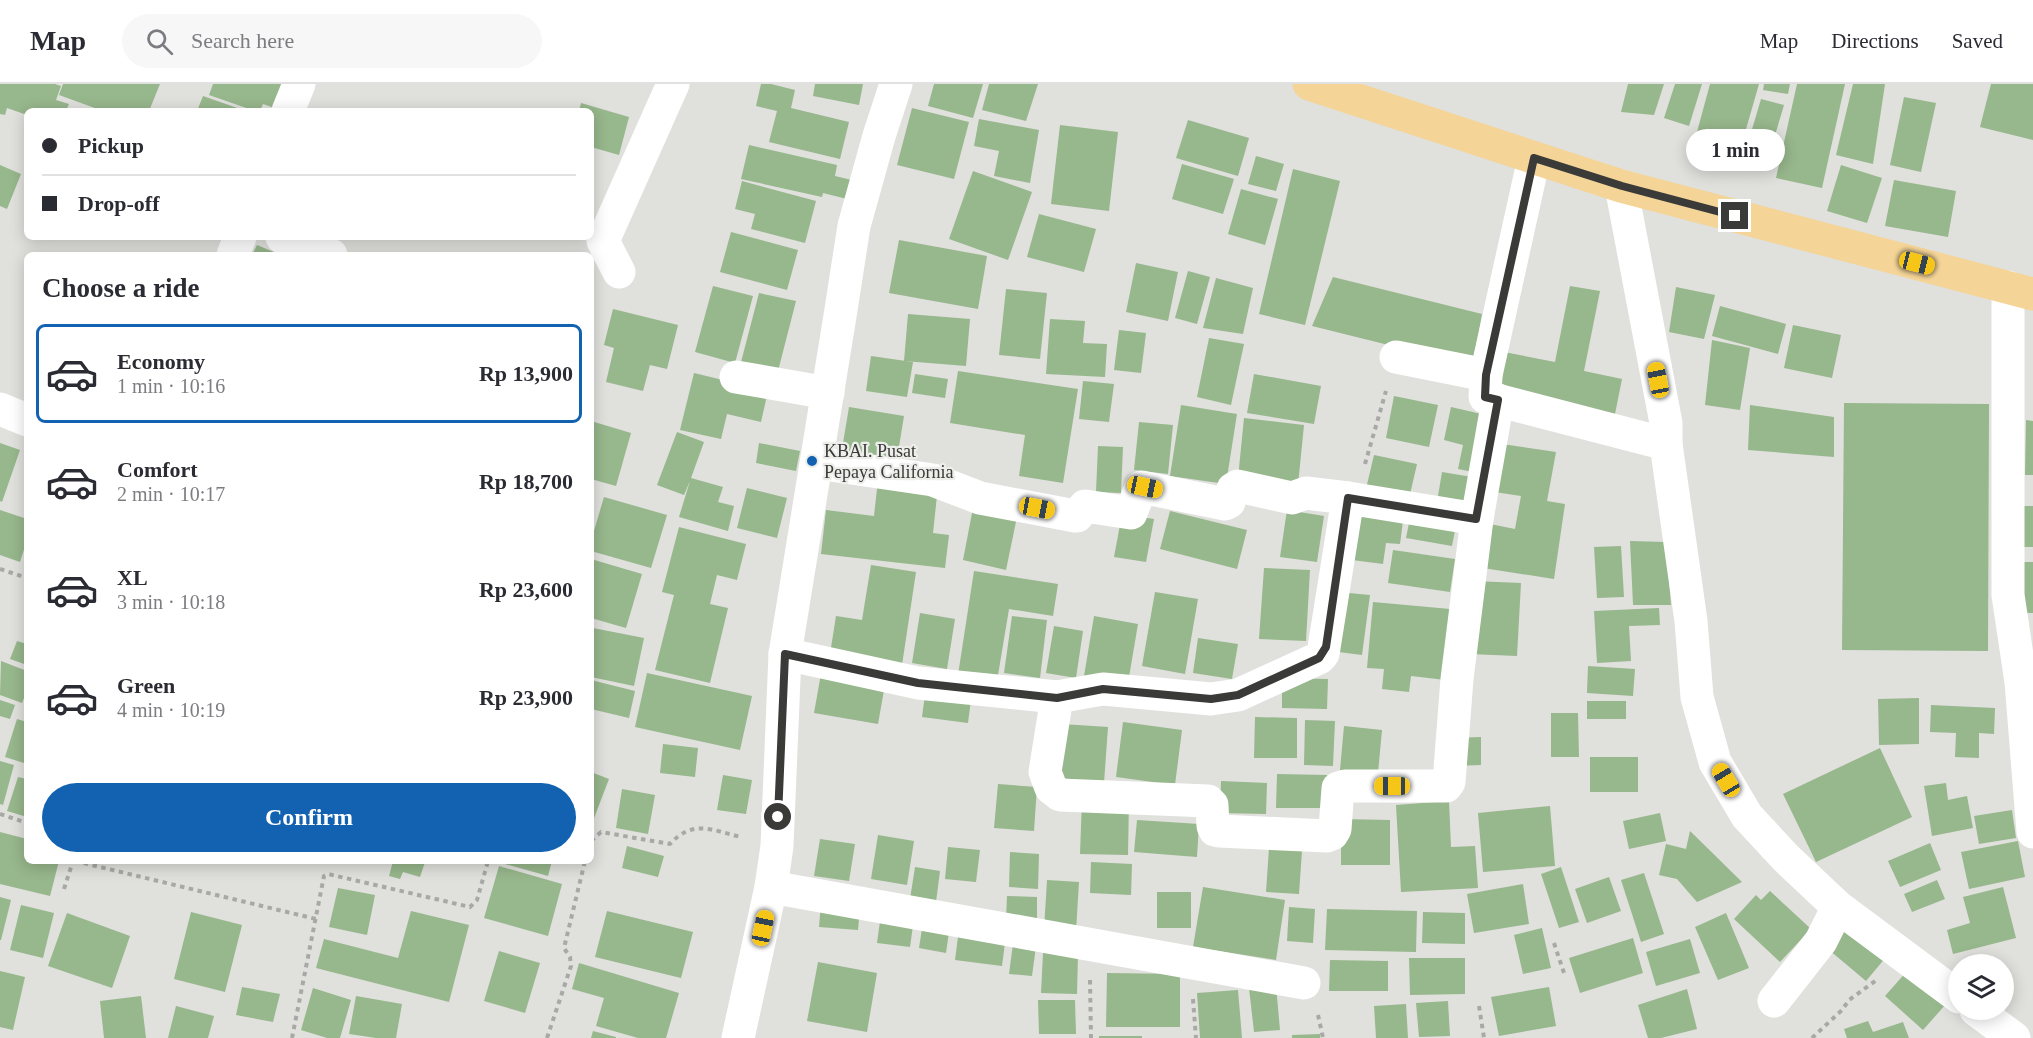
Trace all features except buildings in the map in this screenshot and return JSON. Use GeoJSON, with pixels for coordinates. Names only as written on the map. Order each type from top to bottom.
{"type":"FeatureCollection","features":[{"type":"Feature","properties":{"kind":"main road"},"geometry":{"type":"LineString","coordinates":[[1309,84],[1622,186],[2020,290]]}},
{"type":"Feature","properties":{"kind":"street"},"geometry":{"type":"LineString","coordinates":[[289,108],[299,84]]}},
{"type":"Feature","properties":{"kind":"street"},"geometry":{"type":"LineString","coordinates":[[619,272],[603,241],[673,84]]}},
{"type":"Feature","properties":{"kind":"street"},"geometry":{"type":"LineString","coordinates":[[738,1038],[771,887],[777,846],[785,654],[854,226],[896,84]]}},
{"type":"Feature","properties":{"kind":"street"},"geometry":{"type":"LineString","coordinates":[[1057,698],[1045,772],[1051,788],[1060,795],[1208,801],[1212,804],[1213,826],[1219,831],[1327,836],[1335,830],[1338,788],[1345,786],[1446,786],[1449,782],[1457,679],[1492,388],[1534,158]]}},
{"type":"Feature","properties":{"kind":"street"},"geometry":{"type":"LineString","coordinates":[[1622,186],[1666,423],[1666,444],[1690,621],[1697,697],[1715,762],[1747,816],[1786,858],[1838,907],[1948,989]]}},
{"type":"Feature","properties":{"kind":"street"},"geometry":{"type":"LineString","coordinates":[[290,240],[323,252]]}},
{"type":"Feature","properties":{"kind":"street"},"geometry":{"type":"LineString","coordinates":[[2020,290],[2008,595],[2021,682],[2033,832]]}},
{"type":"Feature","properties":{"kind":"street"},"geometry":{"type":"LineString","coordinates":[[1396,357],[1666,444]]}},
{"type":"Feature","properties":{"kind":"street"},"geometry":{"type":"LineString","coordinates":[[736,377],[828,393]]}},
{"type":"Feature","properties":{"kind":"street"},"geometry":{"type":"LineString","coordinates":[[0,409],[24,419]]}},
{"type":"Feature","properties":{"kind":"street"},"geometry":{"type":"LineString","coordinates":[[817,463],[933,480],[980,498],[1075,516],[1085,506],[1131,513],[1141,487],[1225,504],[1229,502],[1233,489],[1238,486],[1292,498],[1306,493],[1476,519]]}},
{"type":"Feature","properties":{"kind":"street"},"geometry":{"type":"LineString","coordinates":[[785,654],[918,683],[1057,698],[1103,689],[1211,699],[1238,695],[1319,658],[1326,647],[1352,499]]}},
{"type":"Feature","properties":{"kind":"street"},"geometry":{"type":"LineString","coordinates":[[771,887],[1304,983]]}},
{"type":"Feature","properties":{"kind":"street"},"geometry":{"type":"LineString","coordinates":[[1774,1001],[1821,941],[1838,907]]}},
{"type":"Feature","properties":{"kind":"street"},"geometry":{"type":"LineString","coordinates":[[1990,1020],[2014,1038]]}},
{"type":"Feature","properties":{"kind":"path"},"geometry":{"type":"LineString","coordinates":[[1352,499],[1396,357]]}},
{"type":"Feature","properties":{"kind":"path"},"geometry":{"type":"LineString","coordinates":[[0,569],[24,577]]}},
{"type":"Feature","properties":{"kind":"path"},"geometry":{"type":"LineString","coordinates":[[0,814],[24,822]]}},
{"type":"Feature","properties":{"kind":"path"},"geometry":{"type":"LineString","coordinates":[[594,838],[601,832],[670,844],[678,836],[696,827],[777,846]]}},
{"type":"Feature","properties":{"kind":"path"},"geometry":{"type":"LineString","coordinates":[[64,889],[73,864]]}},
{"type":"Feature","properties":{"kind":"path"},"geometry":{"type":"LineString","coordinates":[[87,864],[316,919]]}},
{"type":"Feature","properties":{"kind":"path"},"geometry":{"type":"LineString","coordinates":[[292,1038],[324,876],[328,874],[470,907],[477,900],[487,864]]}},
{"type":"Feature","properties":{"kind":"path"},"geometry":{"type":"LineString","coordinates":[[547,1038],[571,966],[570,957],[564,948],[584,864]]}},
{"type":"Feature","properties":{"kind":"path"},"geometry":{"type":"LineString","coordinates":[[1089,943],[1091,1038]]}},
{"type":"Feature","properties":{"kind":"path"},"geometry":{"type":"LineString","coordinates":[[1554,943],[1565,976]]}},
{"type":"Feature","properties":{"kind":"path"},"geometry":{"type":"LineString","coordinates":[[1812,1038],[1842,1010],[1848,1000],[1867,988],[1905,957]]}},
{"type":"Feature","properties":{"kind":"path"},"geometry":{"type":"LineString","coordinates":[[1479,1006],[1484,1038]]}},
{"type":"Feature","properties":{"kind":"place","name":"KBAI. Pusat Pepaya California"},"geometry":{"type":"Point","coordinates":[812,461]}},
{"type":"Feature","properties":{"kind":"route"},"geometry":{"type":"LineString","coordinates":[[778,817],[785,654],[918,683],[1057,698],[1103,689],[1211,699],[1238,695],[1319,658],[1326,647],[1348,498],[1476,519],[1498,400],[1485,397],[1486,375],[1534,158],[1622,186],[1735,216]]}}]}
